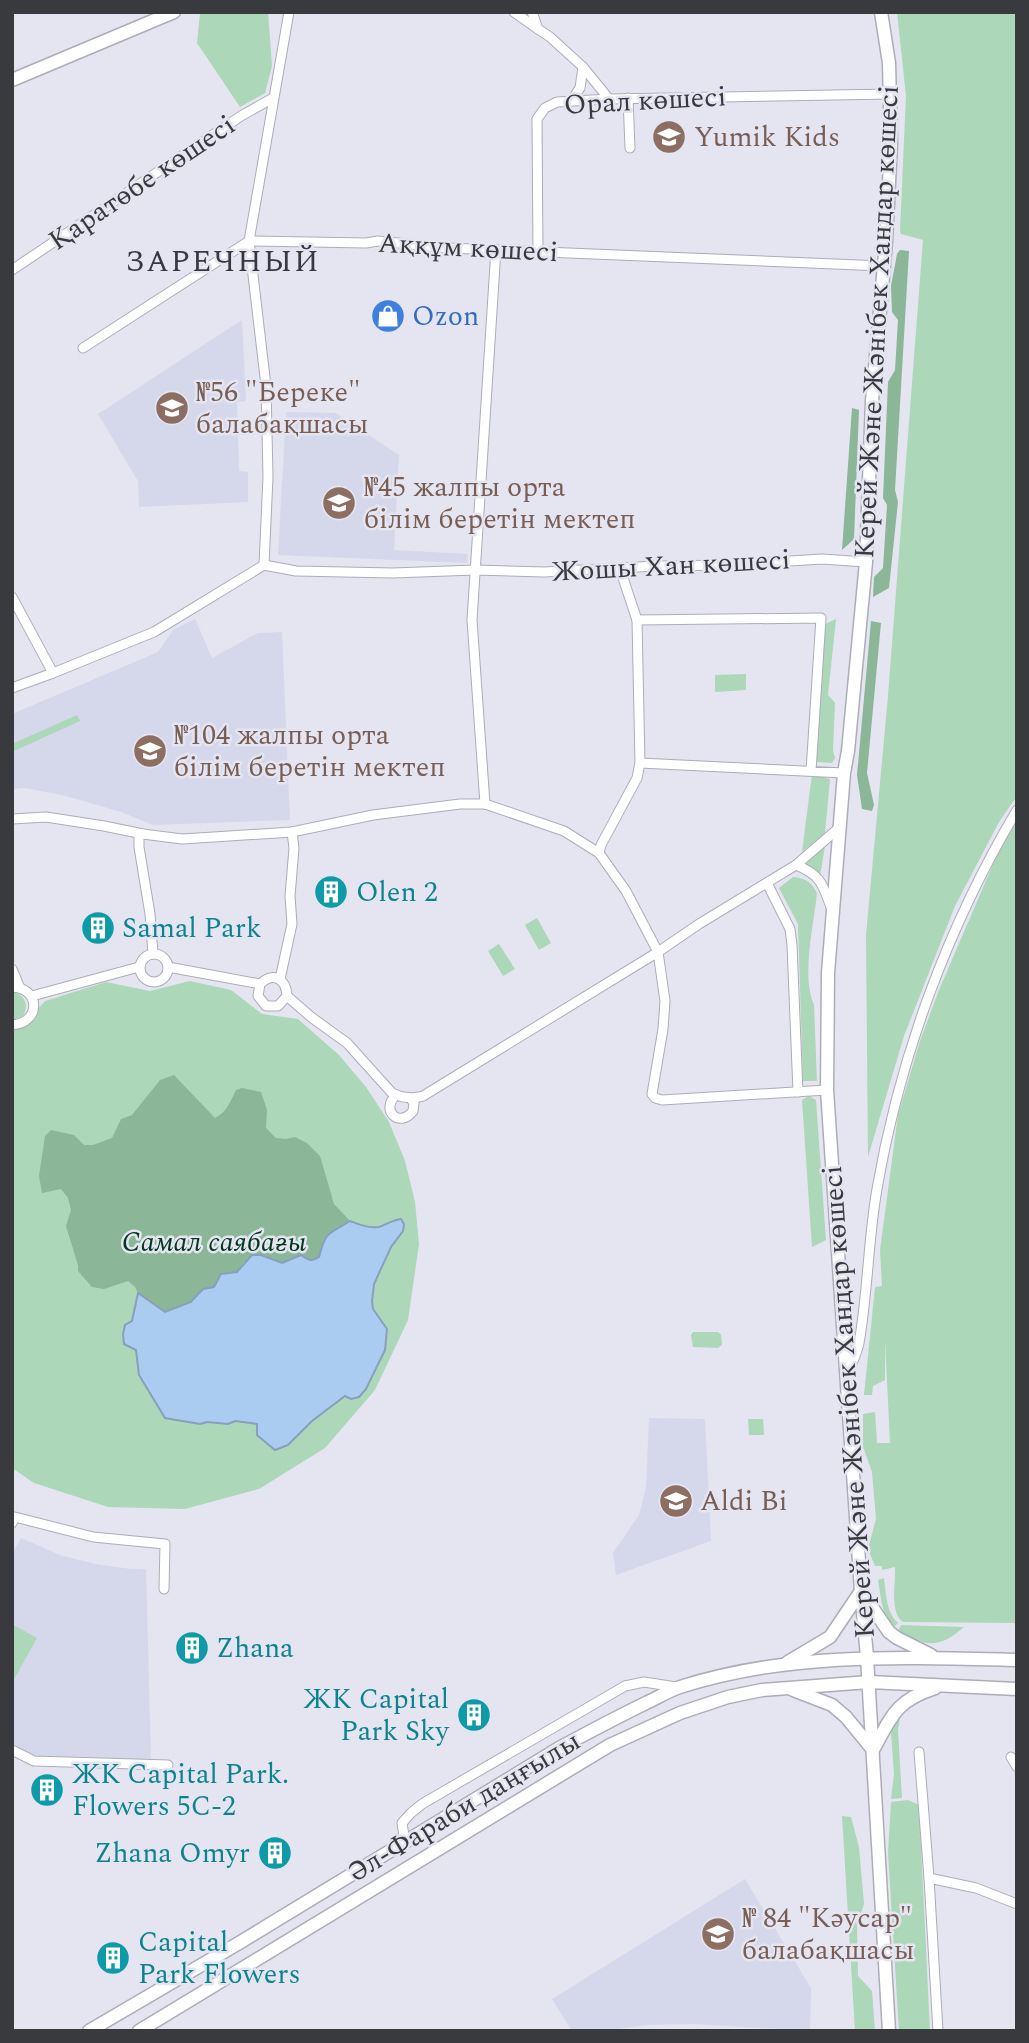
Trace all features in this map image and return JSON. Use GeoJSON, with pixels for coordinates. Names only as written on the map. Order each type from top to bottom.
{"type":"FeatureCollection","features":[{"type":"Feature","properties":{"kind":"main road","name":"Керей Және Жәнібек Хандар көшесі"},"geometry":{"type":"LineString","coordinates":[[881,12],[889,63],[891,144],[872,401],[866,562],[843,751],[844,773],[828,973],[827,1090],[869,1682],[890,2031]]}},
{"type":"Feature","properties":{"kind":"main road"},"geometry":{"type":"LineString","coordinates":[[14,76],[166,14]]}},
{"type":"Feature","properties":{"kind":"main road"},"geometry":{"type":"LineString","coordinates":[[783,1665],[830,1637],[861,1591],[889,1632],[937,1658]]}},
{"type":"Feature","properties":{"kind":"main road","name":"Әл-Фараби даңғылы"},"geometry":{"type":"LineString","coordinates":[[89,2031],[240,1943],[573,1741],[678,1688],[746,1670],[867,1657],[1017,1660]]}},
{"type":"Feature","properties":{"kind":"main road","name":"Әл-Фараби даңғылы"},"geometry":{"type":"LineString","coordinates":[[139,2031],[610,1745],[681,1713],[728,1697],[762,1690],[869,1682],[1017,1689]]}},
{"type":"Feature","properties":{"kind":"main road"},"geometry":{"type":"LineString","coordinates":[[789,1688],[832,1705],[846,1717],[873,1750],[902,1703],[944,1686]]}},
{"type":"Feature","properties":{"kind":"main road"},"geometry":{"type":"LineString","coordinates":[[458,1810],[470,1831]]}},
{"type":"Feature","properties":{"kind":"street"},"geometry":{"type":"LineString","coordinates":[[12,688],[154,632],[264,565],[268,477],[266,386],[249,241],[289,12]]}},
{"type":"Feature","properties":{"kind":"street"},"geometry":{"type":"LineString","coordinates":[[514,12],[550,37],[583,67],[609,99]]}},
{"type":"Feature","properties":{"kind":"street"},"geometry":{"type":"LineString","coordinates":[[531,12],[538,29]]}},
{"type":"Feature","properties":{"kind":"street"},"geometry":{"type":"LineString","coordinates":[[571,101],[580,88],[583,67]]}},
{"type":"Feature","properties":{"kind":"street","name":"Орал көшесі"},"geometry":{"type":"LineString","coordinates":[[538,251],[537,119],[545,108],[557,102],[628,98],[891,94]]}},
{"type":"Feature","properties":{"kind":"street","name":"Қаратөбе көшесі"},"geometry":{"type":"LineString","coordinates":[[12,270],[241,116],[274,98]]}},
{"type":"Feature","properties":{"kind":"street"},"geometry":{"type":"LineString","coordinates":[[628,98],[630,148]]}},
{"type":"Feature","properties":{"kind":"street"},"geometry":{"type":"LineString","coordinates":[[83,348],[249,241]]}},
{"type":"Feature","properties":{"kind":"street","name":"Аққұм көшесі"},"geometry":{"type":"LineString","coordinates":[[249,241],[378,241],[448,248],[883,266]]}},
{"type":"Feature","properties":{"kind":"street"},"geometry":{"type":"LineString","coordinates":[[485,804],[472,620],[496,249]]}},
{"type":"Feature","properties":{"kind":"street","name":"Жошы Хан көшесі"},"geometry":{"type":"LineString","coordinates":[[264,565],[296,571],[326,572],[544,572],[726,565],[822,558],[866,562]]}},
{"type":"Feature","properties":{"kind":"street"},"geometry":{"type":"LineString","coordinates":[[599,853],[600,845],[637,778],[640,763],[637,621],[620,569]]}},
{"type":"Feature","properties":{"kind":"street"},"geometry":{"type":"LineString","coordinates":[[12,597],[53,673]]}},
{"type":"Feature","properties":{"kind":"street"},"geometry":{"type":"LineString","coordinates":[[637,621],[821,618],[811,771]]}},
{"type":"Feature","properties":{"kind":"street"},"geometry":{"type":"LineString","coordinates":[[640,763],[844,773]]}},
{"type":"Feature","properties":{"kind":"street"},"geometry":{"type":"LineString","coordinates":[[12,819],[46,817],[182,839],[292,832],[373,815],[460,804],[485,804],[564,831],[599,853],[626,891],[658,952],[665,1001],[652,1094],[655,1098],[662,1100],[827,1090]]}},
{"type":"Feature","properties":{"kind":"street"},"geometry":{"type":"LineString","coordinates":[[847,1378],[859,1345],[879,1177],[911,1045],[953,937],[998,842],[1017,810]]}},
{"type":"Feature","properties":{"kind":"street"},"geometry":{"type":"LineString","coordinates":[[287,996],[278,1006],[266,1006],[258,996],[260,984],[272,977],[280,979],[286,986],[287,996],[347,1043],[397,1095],[410,1098],[423,1096],[796,865],[840,827]]}},
{"type":"Feature","properties":{"kind":"street"},"geometry":{"type":"LineString","coordinates":[[280,979],[292,923],[292,832]]}},
{"type":"Feature","properties":{"kind":"street"},"geometry":{"type":"LineString","coordinates":[[143,834],[139,837],[139,847],[150,914],[153,954]]}},
{"type":"Feature","properties":{"kind":"street"},"geometry":{"type":"LineString","coordinates":[[796,865],[806,868],[821,880],[833,912]]}},
{"type":"Feature","properties":{"kind":"street"},"geometry":{"type":"LineString","coordinates":[[767,883],[790,929],[798,1092]]}},
{"type":"Feature","properties":{"kind":"street"},"geometry":{"type":"LineString","coordinates":[[153,954],[165,959],[168,967],[167,974],[157,982],[144,979],[139,967],[142,959],[153,954]]}},
{"type":"Feature","properties":{"kind":"street"},"geometry":{"type":"LineString","coordinates":[[32,996],[139,967]]}},
{"type":"Feature","properties":{"kind":"street"},"geometry":{"type":"LineString","coordinates":[[168,967],[260,984]]}},
{"type":"Feature","properties":{"kind":"street"},"geometry":{"type":"LineString","coordinates":[[12,969],[16,987],[25,989],[32,996],[34,1006],[32,1016],[24,1023],[12,1025]]}},
{"type":"Feature","properties":{"kind":"street"},"geometry":{"type":"LineString","coordinates":[[397,1095],[391,1101],[390,1108],[393,1115],[400,1119],[408,1118],[414,1111],[414,1103],[410,1098]]}},
{"type":"Feature","properties":{"kind":"street"},"geometry":{"type":"LineString","coordinates":[[12,1522],[15,1517],[93,1537],[165,1544],[164,1590]]}},
{"type":"Feature","properties":{"kind":"street"},"geometry":{"type":"LineString","coordinates":[[405,1842],[402,1823],[411,1813],[466,1772],[625,1686],[644,1682],[678,1688]]}},
{"type":"Feature","properties":{"kind":"street"},"geometry":{"type":"LineString","coordinates":[[12,1750],[34,1761],[168,1765]]}},
{"type":"Feature","properties":{"kind":"street"},"geometry":{"type":"LineString","coordinates":[[919,1752],[938,2031]]}},
{"type":"Feature","properties":{"kind":"street"},"geometry":{"type":"LineString","coordinates":[[1011,1757],[1017,1767]]}},
{"type":"Feature","properties":{"kind":"street"},"geometry":{"type":"LineString","coordinates":[[929,1878],[976,1888],[1017,1904]]}},
{"type":"Feature","properties":{"kind":"shaded area","name":"№56 \"Береке\" балабақшасы"},"geometry":{"type":"Polygon","coordinates":[[[242,320],[246,401],[237,402],[239,471],[248,472],[248,502],[139,507],[138,481],[98,414],[242,320]]]}},
{"type":"Feature","properties":{"kind":"shaded area","name":"№45 жалпы орта білім беретін мектеп"},"geometry":{"type":"Polygon","coordinates":[[[286,412],[336,413],[399,455],[394,550],[468,554],[467,563],[278,555],[286,412]]]}},
{"type":"Feature","properties":{"kind":"shaded area","name":"№104 жалпы орта білім беретін мектеп"},"geometry":{"type":"Polygon","coordinates":[[[195,619],[212,658],[258,633],[282,632],[290,820],[153,825],[121,812],[66,796],[25,788],[12,789],[12,714],[158,652],[173,630],[195,619]]]}},
{"type":"Feature","properties":{"kind":"shaded area","name":"Aldi Bi"},"geometry":{"type":"Polygon","coordinates":[[[649,1418],[705,1419],[711,1541],[616,1575],[613,1553],[639,1515],[646,1487],[649,1418]]]}},
{"type":"Feature","properties":{"kind":"shaded area"},"geometry":{"type":"Polygon","coordinates":[[[21,1538],[60,1555],[96,1564],[146,1569],[151,1759],[92,1764],[47,1761],[12,1744],[12,1554],[21,1538]]]}},
{"type":"Feature","properties":{"kind":"shaded area","name":"№ 84 \"Кәусар\" балабақшасы"},"geometry":{"type":"Polygon","coordinates":[[[745,1879],[811,1988],[810,2031],[694,2024],[572,2031],[552,1999],[745,1879]]]}},
{"type":"Feature","properties":{"kind":"green space"},"geometry":{"type":"Polygon","coordinates":[[[268,12],[272,66],[265,93],[240,107],[197,43],[200,13],[268,12]]]}},
{"type":"Feature","properties":{"kind":"green space"},"geometry":{"type":"Polygon","coordinates":[[[897,12],[1017,12],[1017,796],[999,822],[955,906],[904,1036],[868,1157],[866,935],[888,696],[923,240],[901,234],[900,231],[906,96],[897,12]]]}},
{"type":"Feature","properties":{"kind":"green space"},"geometry":{"type":"Polygon","coordinates":[[[900,250],[909,251],[895,490],[898,502],[889,588],[873,597],[874,577],[883,568],[887,505],[883,498],[888,382],[895,370],[898,320],[892,312],[891,286],[900,250]]]}},
{"type":"Feature","properties":{"kind":"green space"},"geometry":{"type":"Polygon","coordinates":[[[852,408],[859,410],[854,539],[842,550],[852,408]]]}},
{"type":"Feature","properties":{"kind":"green space"},"geometry":{"type":"Polygon","coordinates":[[[836,619],[828,695],[835,703],[835,758],[832,763],[817,762],[814,759],[825,624],[836,619]]]}},
{"type":"Feature","properties":{"kind":"green space"},"geometry":{"type":"Polygon","coordinates":[[[871,621],[881,623],[867,773],[874,805],[872,811],[862,809],[857,775],[871,621]]]}},
{"type":"Feature","properties":{"kind":"green space"},"geometry":{"type":"Polygon","coordinates":[[[746,674],[746,690],[715,692],[715,675],[746,674]]]}},
{"type":"Feature","properties":{"kind":"green space"},"geometry":{"type":"Polygon","coordinates":[[[77,715],[80,721],[12,752],[12,744],[77,715]]]}},
{"type":"Feature","properties":{"kind":"green space"},"geometry":{"type":"Polygon","coordinates":[[[812,774],[830,779],[825,833],[802,852],[812,774]]]}},
{"type":"Feature","properties":{"kind":"green space"},"geometry":{"type":"Polygon","coordinates":[[[1017,821],[1017,1623],[903,1622],[896,1611],[895,1567],[882,1570],[882,1566],[875,1566],[868,1549],[876,1519],[872,1472],[863,1447],[863,1414],[875,1412],[877,1443],[890,1443],[885,1340],[885,1380],[873,1386],[872,1395],[864,1395],[875,1287],[882,1286],[880,1250],[898,1115],[920,1041],[939,990],[997,855],[1017,821]]]}},
{"type":"Feature","properties":{"kind":"green space"},"geometry":{"type":"Polygon","coordinates":[[[825,846],[820,876],[803,864],[825,846]]]}},
{"type":"Feature","properties":{"kind":"green space"},"geometry":{"type":"Polygon","coordinates":[[[793,877],[808,881],[817,893],[808,965],[810,993],[814,1005],[817,1081],[803,1081],[798,924],[779,888],[793,877]]]}},
{"type":"Feature","properties":{"kind":"green space"},"geometry":{"type":"Polygon","coordinates":[[[537,918],[551,943],[539,950],[525,925],[537,918]]]}},
{"type":"Feature","properties":{"kind":"green space"},"geometry":{"type":"Polygon","coordinates":[[[499,944],[515,969],[503,976],[488,951],[499,944]]]}},
{"type":"Feature","properties":{"kind":"green space","name":"Самал саябағы"},"geometry":{"type":"Polygon","coordinates":[[[190,981],[231,990],[262,1014],[298,1019],[339,1055],[366,1087],[389,1122],[405,1161],[415,1202],[419,1244],[408,1320],[375,1390],[325,1448],[259,1489],[185,1509],[108,1507],[34,1483],[12,1468],[12,1027],[24,1025],[45,1001],[106,982],[150,991],[190,981]]]}},
{"type":"Feature","properties":{"kind":"green space"},"geometry":{"type":"Polygon","coordinates":[[[12,992],[23,998],[26,1008],[23,1016],[12,1021],[12,992]]]}},
{"type":"Feature","properties":{"kind":"green space"},"geometry":{"type":"Polygon","coordinates":[[[174,1075],[215,1118],[225,1110],[236,1090],[242,1088],[261,1092],[267,1110],[266,1128],[276,1138],[295,1137],[307,1143],[320,1156],[334,1204],[350,1221],[329,1234],[319,1257],[295,1262],[244,1262],[237,1272],[214,1287],[203,1289],[191,1302],[165,1312],[138,1293],[128,1281],[104,1289],[92,1287],[78,1271],[66,1226],[71,1210],[68,1198],[61,1189],[42,1193],[39,1176],[45,1136],[51,1130],[74,1135],[84,1145],[93,1145],[112,1138],[121,1119],[132,1115],[160,1080],[174,1075]]]}},
{"type":"Feature","properties":{"kind":"green space"},"geometry":{"type":"Polygon","coordinates":[[[809,1096],[816,1100],[826,1240],[812,1247],[802,1100],[809,1096]]]}},
{"type":"Feature","properties":{"kind":"green space"},"geometry":{"type":"Polygon","coordinates":[[[693,1332],[718,1332],[721,1334],[722,1345],[718,1348],[693,1347],[693,1332]]]}},
{"type":"Feature","properties":{"kind":"green space"},"geometry":{"type":"Polygon","coordinates":[[[748,1419],[763,1419],[764,1435],[749,1435],[748,1419]]]}},
{"type":"Feature","properties":{"kind":"green space"},"geometry":{"type":"Polygon","coordinates":[[[884,1578],[889,1608],[898,1623],[892,1629],[884,1612],[880,1593],[878,1580],[884,1578]]]}},
{"type":"Feature","properties":{"kind":"green space"},"geometry":{"type":"Polygon","coordinates":[[[12,1624],[37,1638],[12,1683],[12,1624]]]}},
{"type":"Feature","properties":{"kind":"green space"},"geometry":{"type":"Polygon","coordinates":[[[901,1625],[964,1627],[947,1639],[932,1643],[897,1633],[901,1625]]]}},
{"type":"Feature","properties":{"kind":"green space"},"geometry":{"type":"Polygon","coordinates":[[[896,1716],[900,1718],[898,1730],[902,1798],[891,1799],[894,1774],[891,1732],[896,1716]]]}},
{"type":"Feature","properties":{"kind":"green space"},"geometry":{"type":"Polygon","coordinates":[[[908,1800],[919,1805],[930,2031],[899,2031],[888,1853],[891,1802],[908,1800]]]}},
{"type":"Feature","properties":{"kind":"green space"},"geometry":{"type":"Polygon","coordinates":[[[842,1816],[851,1817],[859,1847],[864,1904],[857,1925],[858,1976],[872,1991],[875,2031],[855,2031],[842,1816]]]}},
{"type":"Feature","properties":{"kind":"water"},"geometry":{"type":"Polygon","coordinates":[[[401,1219],[404,1224],[403,1231],[391,1247],[374,1284],[373,1309],[387,1329],[385,1350],[366,1389],[359,1397],[351,1399],[345,1396],[312,1421],[288,1445],[275,1450],[257,1435],[257,1424],[235,1421],[228,1424],[200,1424],[165,1418],[139,1375],[136,1350],[124,1344],[125,1325],[132,1321],[138,1293],[165,1312],[191,1302],[203,1289],[214,1287],[221,1274],[237,1272],[252,1255],[261,1255],[282,1263],[301,1255],[314,1260],[319,1257],[329,1234],[350,1221],[379,1227],[401,1219]]]}},
{"type":"Feature","properties":{"kind":"place","name":"Yumik Kids"},"geometry":{"type":"Point","coordinates":[669,137]}},
{"type":"Feature","properties":{"kind":"place","name":"Ozon"},"geometry":{"type":"Point","coordinates":[388,316]}},
{"type":"Feature","properties":{"kind":"place","name":"№56 \"Береке\" балабақшасы"},"geometry":{"type":"Point","coordinates":[172,408]}},
{"type":"Feature","properties":{"kind":"place","name":"№45 жалпы орта білім беретін мектеп"},"geometry":{"type":"Point","coordinates":[339,503]}},
{"type":"Feature","properties":{"kind":"place","name":"№104 жалпы орта білім беретін мектеп"},"geometry":{"type":"Point","coordinates":[150,751]}},
{"type":"Feature","properties":{"kind":"place","name":"Olen 2"},"geometry":{"type":"Point","coordinates":[331,892]}},
{"type":"Feature","properties":{"kind":"place","name":"Samal Park"},"geometry":{"type":"Point","coordinates":[98,928]}},
{"type":"Feature","properties":{"kind":"place","name":"Aldi Bi"},"geometry":{"type":"Point","coordinates":[676,1501]}},
{"type":"Feature","properties":{"kind":"place","name":"Zhana"},"geometry":{"type":"Point","coordinates":[192,1648]}},
{"type":"Feature","properties":{"kind":"place","name":"ЖК Capital Park Sky"},"geometry":{"type":"Point","coordinates":[474,1715]}},
{"type":"Feature","properties":{"kind":"place","name":"ЖК Capital Park. Flowers 5C-2"},"geometry":{"type":"Point","coordinates":[47,1790]}},
{"type":"Feature","properties":{"kind":"place","name":"Zhana Omyr"},"geometry":{"type":"Point","coordinates":[275,1853]}},
{"type":"Feature","properties":{"kind":"place","name":"№ 84 \"Кәусар\" балабақшасы"},"geometry":{"type":"Point","coordinates":[718,1934]}},
{"type":"Feature","properties":{"kind":"place","name":"Capital Park Flowers"},"geometry":{"type":"Point","coordinates":[113,1958]}},
{"type":"Feature","properties":{"kind":"district","name":"ЗАРЕЧНЫЙ"},"geometry":{"type":"Point","coordinates":[223,262]}}]}
